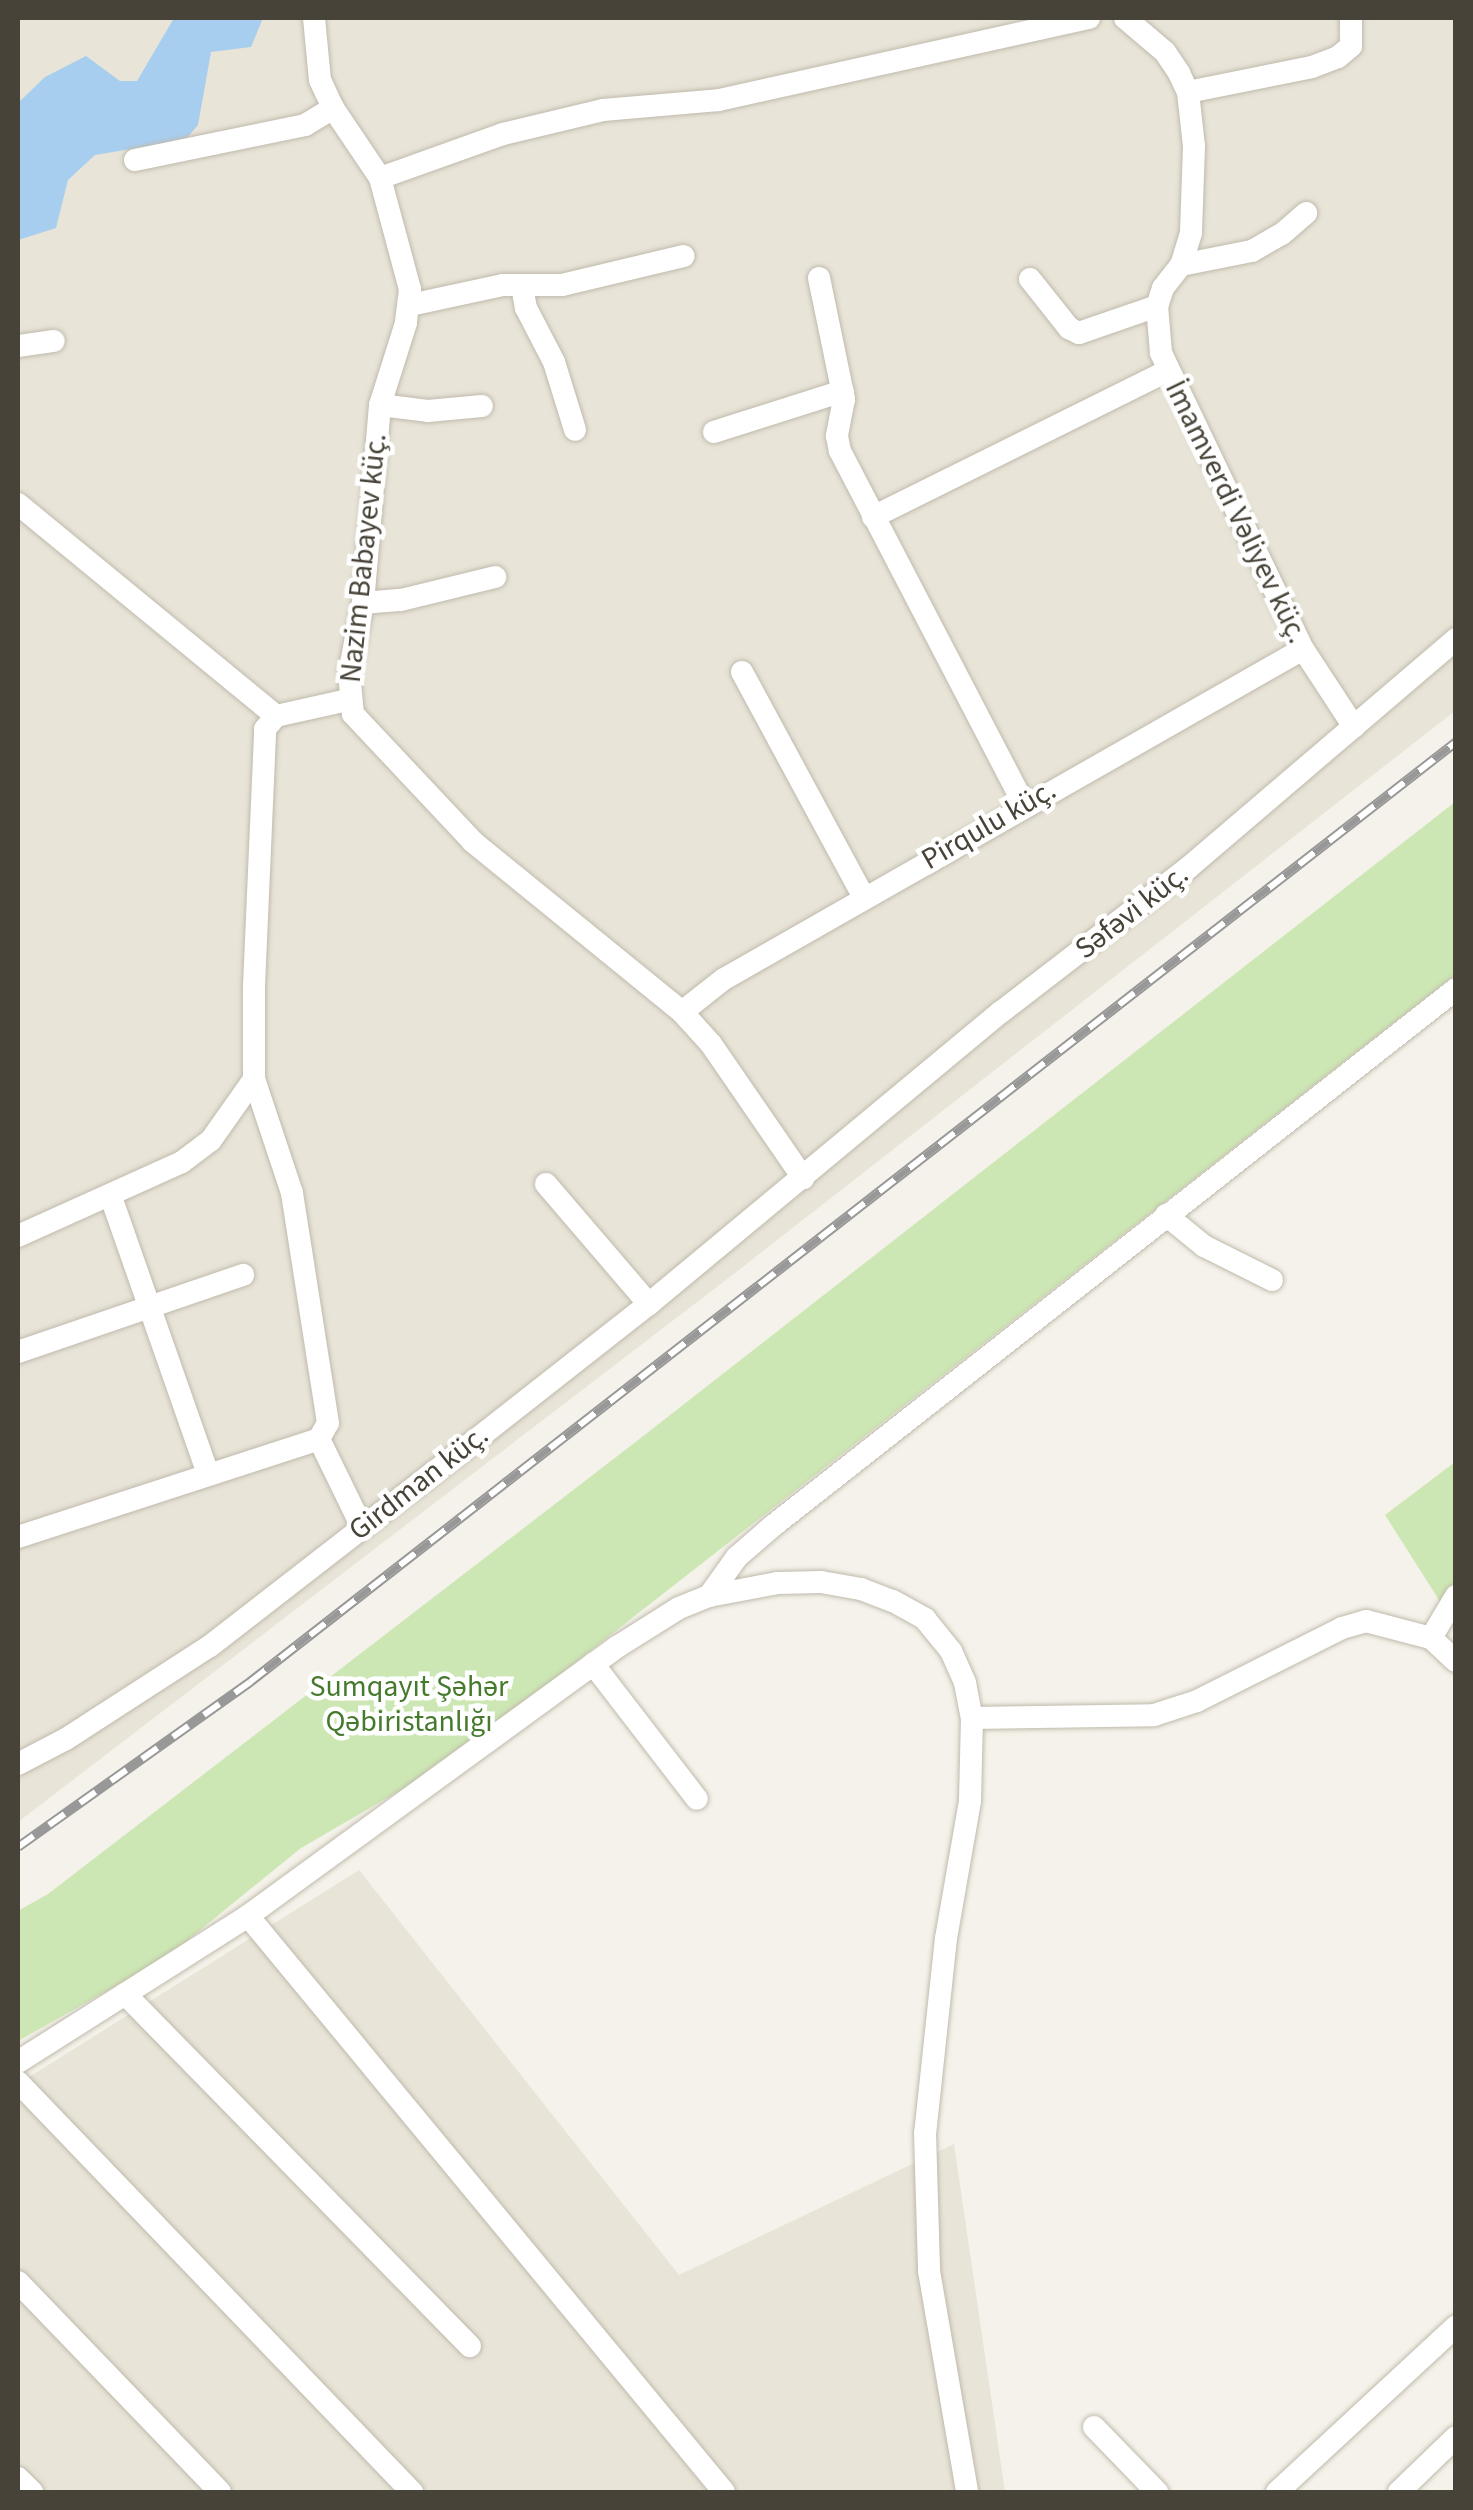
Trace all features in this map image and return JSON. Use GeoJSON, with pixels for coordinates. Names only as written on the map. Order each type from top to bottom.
{"type":"FeatureCollection","features":[{"type":"Feature","properties":{"kind":"street","name":"Nazim Babayev küç."},"geometry":{"type":"LineString","coordinates":[[314,18],[320,80],[333,108],[380,178],[408,275],[410,305],[380,404],[363,603],[348,700],[370,736],[473,842],[682,1012],[711,1044],[803,1178]]}},
{"type":"Feature","properties":{"kind":"street"},"geometry":{"type":"LineString","coordinates":[[380,178],[504,134],[603,110],[719,100],[1089,18]]}},
{"type":"Feature","properties":{"kind":"street"},"geometry":{"type":"LineString","coordinates":[[1030,279],[1079,333],[1157,306],[1163,288],[1181,265],[1196,194],[1188,92],[1164,52],[1125,18]]}},
{"type":"Feature","properties":{"kind":"street"},"geometry":{"type":"LineString","coordinates":[[1188,92],[1312,67],[1338,57],[1351,46],[1351,18]]}},
{"type":"Feature","properties":{"kind":"street"},"geometry":{"type":"LineString","coordinates":[[135,160],[305,125],[333,108]]}},
{"type":"Feature","properties":{"kind":"street"},"geometry":{"type":"LineString","coordinates":[[1181,265],[1252,250],[1282,234],[1306,213]]}},
{"type":"Feature","properties":{"kind":"street"},"geometry":{"type":"LineString","coordinates":[[410,305],[489,287],[562,285],[684,256]]}},
{"type":"Feature","properties":{"kind":"street"},"geometry":{"type":"LineString","coordinates":[[819,278],[843,390],[840,451],[1024,804]]}},
{"type":"Feature","properties":{"kind":"street"},"geometry":{"type":"LineString","coordinates":[[522,286],[526,308],[554,362],[575,430]]}},
{"type":"Feature","properties":{"kind":"street","name":"İmamverdi Vəliyev küç."},"geometry":{"type":"LineString","coordinates":[[1157,306],[1167,371],[1303,649],[1354,727]]}},
{"type":"Feature","properties":{"kind":"street"},"geometry":{"type":"LineString","coordinates":[[18,346],[54,342]]}},
{"type":"Feature","properties":{"kind":"street"},"geometry":{"type":"LineString","coordinates":[[873,517],[1167,371]]}},
{"type":"Feature","properties":{"kind":"street"},"geometry":{"type":"LineString","coordinates":[[714,432],[843,390]]}},
{"type":"Feature","properties":{"kind":"street"},"geometry":{"type":"LineString","coordinates":[[380,404],[428,410],[482,406]]}},
{"type":"Feature","properties":{"kind":"street"},"geometry":{"type":"LineString","coordinates":[[18,504],[276,716]]}},
{"type":"Feature","properties":{"kind":"street"},"geometry":{"type":"LineString","coordinates":[[363,603],[401,600],[495,577]]}},
{"type":"Feature","properties":{"kind":"street","name":"Səfəvi küç."},"geometry":{"type":"LineString","coordinates":[[803,1178],[944,1058],[1188,868],[1456,639]]}},
{"type":"Feature","properties":{"kind":"street","name":"Pirqulu küç."},"geometry":{"type":"LineString","coordinates":[[682,1012],[724,979],[1024,804],[1303,649]]}},
{"type":"Feature","properties":{"kind":"street"},"geometry":{"type":"LineString","coordinates":[[742,672],[864,898]]}},
{"type":"Feature","properties":{"kind":"street"},"geometry":{"type":"LineString","coordinates":[[18,1537],[319,1438],[328,1423],[329,1409],[292,1193],[254,1079],[265,729],[276,716],[348,700]]}},
{"type":"Feature","properties":{"kind":"street"},"geometry":{"type":"LineString","coordinates":[[709,1596],[737,1557],[774,1526],[1456,989]]}},
{"type":"Feature","properties":{"kind":"street"},"geometry":{"type":"LineString","coordinates":[[18,1236],[182,1162],[212,1140],[254,1079]]}},
{"type":"Feature","properties":{"kind":"street","name":"Girdman küç."},"geometry":{"type":"LineString","coordinates":[[18,1764],[66,1739],[210,1646],[649,1304],[803,1178]]}},
{"type":"Feature","properties":{"kind":"street"},"geometry":{"type":"LineString","coordinates":[[546,1184],[649,1304]]}},
{"type":"Feature","properties":{"kind":"street"},"geometry":{"type":"LineString","coordinates":[[111,1197],[208,1474]]}},
{"type":"Feature","properties":{"kind":"street"},"geometry":{"type":"LineString","coordinates":[[1166,1215],[1204,1246],[1272,1280]]}},
{"type":"Feature","properties":{"kind":"street"},"geometry":{"type":"LineString","coordinates":[[18,1352],[243,1275]]}},
{"type":"Feature","properties":{"kind":"street"},"geometry":{"type":"LineString","coordinates":[[319,1438],[362,1527]]}},
{"type":"Feature","properties":{"kind":"street"},"geometry":{"type":"LineString","coordinates":[[18,2062],[248,1916],[650,1625],[709,1596],[777,1582],[821,1582],[862,1588],[893,1601],[925,1619],[951,1651],[965,1684],[972,1718],[970,1802],[946,1938],[925,2132],[929,2270],[967,2492]]}},
{"type":"Feature","properties":{"kind":"street"},"geometry":{"type":"LineString","coordinates":[[1432,1638],[1456,1596]]}},
{"type":"Feature","properties":{"kind":"street"},"geometry":{"type":"LineString","coordinates":[[972,1718],[1154,1715],[1197,1701],[1366,1621],[1432,1638],[1456,1661]]}},
{"type":"Feature","properties":{"kind":"street"},"geometry":{"type":"LineString","coordinates":[[593,1664],[697,1800]]}},
{"type":"Feature","properties":{"kind":"street"},"geometry":{"type":"LineString","coordinates":[[248,1916],[724,2492]]}},
{"type":"Feature","properties":{"kind":"street"},"geometry":{"type":"LineString","coordinates":[[125,1994],[470,2346]]}},
{"type":"Feature","properties":{"kind":"street"},"geometry":{"type":"LineString","coordinates":[[18,2082],[412,2492]]}},
{"type":"Feature","properties":{"kind":"street"},"geometry":{"type":"LineString","coordinates":[[18,2282],[220,2492]]}},
{"type":"Feature","properties":{"kind":"street"},"geometry":{"type":"LineString","coordinates":[[1276,2492],[1456,2326]]}},
{"type":"Feature","properties":{"kind":"street"},"geometry":{"type":"LineString","coordinates":[[1094,2427],[1157,2492]]}},
{"type":"Feature","properties":{"kind":"street"},"geometry":{"type":"LineString","coordinates":[[1399,2492],[1456,2437]]}},
{"type":"Feature","properties":{"kind":"street"},"geometry":{"type":"LineString","coordinates":[[18,2478],[32,2492]]}},
{"type":"Feature","properties":{"kind":"shaded area"},"geometry":{"type":"Polygon","coordinates":[[[18,18],[1455,18],[1455,711],[731,1276],[18,1822],[18,18]]]}},
{"type":"Feature","properties":{"kind":"shaded area"},"geometry":{"type":"Polygon","coordinates":[[[359,1870],[679,2275],[954,2144],[1005,2492],[18,2492],[18,2084],[359,1870]]]}},
{"type":"Feature","properties":{"kind":"green space","name":"Sumqayıt Şəhər Qəbiristanlığı"},"geometry":{"type":"Polygon","coordinates":[[[1455,802],[1455,975],[444,1765],[301,1848],[167,1957],[18,2041],[18,1911],[48,1894],[633,1444],[1455,802]]]}},
{"type":"Feature","properties":{"kind":"green space"},"geometry":{"type":"Polygon","coordinates":[[[1455,1462],[1455,1625],[1385,1515],[1455,1462]]]}},
{"type":"Feature","properties":{"kind":"water"},"geometry":{"type":"Polygon","coordinates":[[[174,18],[263,18],[251,47],[211,52],[198,125],[185,140],[95,155],[68,180],[56,228],[18,240],[18,103],[45,77],[86,56],[120,81],[137,81],[174,18]]]}},
{"type":"Feature","properties":{"kind":"railway"},"geometry":{"type":"LineString","coordinates":[[18,1847],[250,1682],[1456,742]]}}]}
